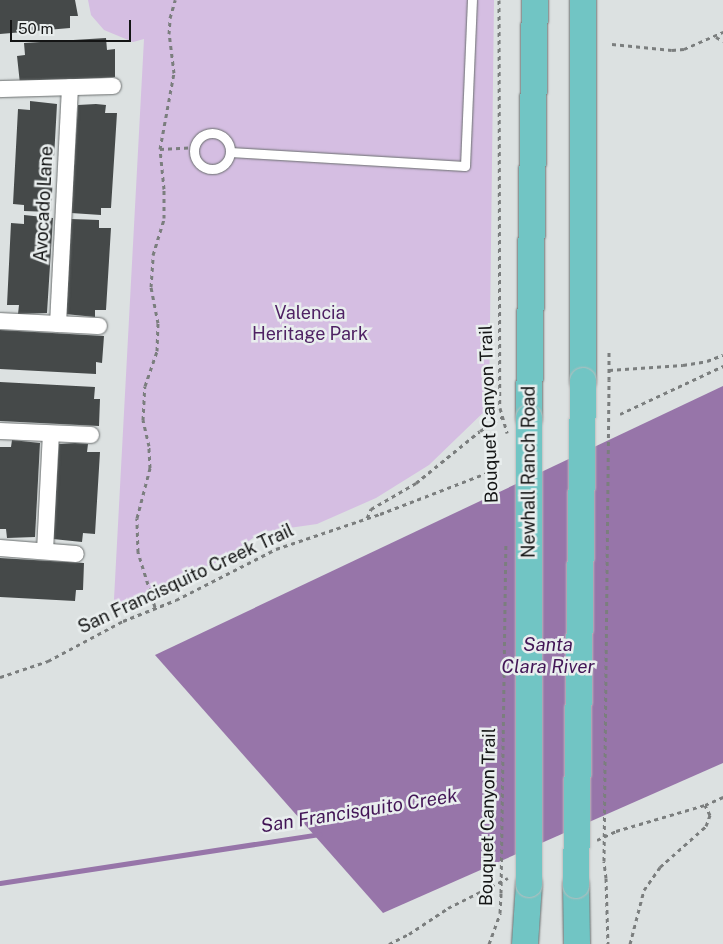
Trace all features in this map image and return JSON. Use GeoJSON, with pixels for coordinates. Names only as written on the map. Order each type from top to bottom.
{"type":"FeatureCollection","features":[{"type":"Feature","properties":{"kind":"main road","name":"Newhall Ranch Road"},"geometry":{"type":"LineString","coordinates":[[525,944],[520,880],[535,0]]}},
{"type":"Feature","properties":{"kind":"main road"},"geometry":{"type":"LineString","coordinates":[[578,944],[576,885],[596,380],[583,0]]}},
{"type":"Feature","properties":{"kind":"street"},"geometry":{"type":"LineString","coordinates":[[0,88],[112,86]]}},
{"type":"Feature","properties":{"kind":"street","name":"Avocado Lane"},"geometry":{"type":"LineString","coordinates":[[58,324],[70,87]]}},
{"type":"Feature","properties":{"kind":"street"},"geometry":{"type":"LineString","coordinates":[[0,321],[100,326]]}},
{"type":"Feature","properties":{"kind":"street"},"geometry":{"type":"LineString","coordinates":[[0,431],[91,435]]}},
{"type":"Feature","properties":{"kind":"street"},"geometry":{"type":"LineString","coordinates":[[46,551],[52,434]]}},
{"type":"Feature","properties":{"kind":"street"},"geometry":{"type":"LineString","coordinates":[[0,548],[76,554]]}},
{"type":"Feature","properties":{"kind":"lane"},"geometry":{"type":"LineString","coordinates":[[230,152],[465,166],[472,0]]}},
{"type":"Feature","properties":{"kind":"lane"},"geometry":{"type":"LineString","coordinates":[[214,133],[226,140],[230,152],[226,163],[211,169],[197,162],[194,147],[201,136],[214,133]]}},
{"type":"Feature","properties":{"kind":"path"},"geometry":{"type":"LineString","coordinates":[[155,607],[138,552],[136,518],[150,468],[149,446],[143,420],[145,386],[157,342],[158,323],[151,287],[153,255],[164,218],[164,189],[160,149],[174,79],[169,34],[170,18],[175,0]]}},
{"type":"Feature","properties":{"kind":"path","name":"Bouquet Canyon Trail"},"geometry":{"type":"LineString","coordinates":[[498,0],[500,399],[508,440]]}},
{"type":"Feature","properties":{"kind":"path"},"geometry":{"type":"LineString","coordinates":[[612,44],[672,50],[694,46],[723,32]]}},
{"type":"Feature","properties":{"kind":"path"},"geometry":{"type":"LineString","coordinates":[[716,37],[723,40]]}},
{"type":"Feature","properties":{"kind":"path"},"geometry":{"type":"LineString","coordinates":[[160,149],[194,147]]}},
{"type":"Feature","properties":{"kind":"path"},"geometry":{"type":"LineString","coordinates":[[609,351],[609,370]]}},
{"type":"Feature","properties":{"kind":"path"},"geometry":{"type":"LineString","coordinates":[[608,944],[604,861],[596,380],[609,370],[683,365],[707,361],[723,355]]}},
{"type":"Feature","properties":{"kind":"path"},"geometry":{"type":"LineString","coordinates":[[620,414],[723,366]]}},
{"type":"Feature","properties":{"kind":"path"},"geometry":{"type":"LineString","coordinates":[[367,519],[371,509],[416,483],[480,431],[502,417]]}},
{"type":"Feature","properties":{"kind":"path","name":"San Francisquito Creek Trail"},"geometry":{"type":"LineString","coordinates":[[0,677],[48,661],[96,635],[155,607],[176,600],[276,549],[367,519],[497,469]]}},
{"type":"Feature","properties":{"kind":"path","name":"Bouquet Canyon Trail"},"geometry":{"type":"LineString","coordinates":[[488,944],[500,912],[501,892],[506,538]]}},
{"type":"Feature","properties":{"kind":"path"},"geometry":{"type":"LineString","coordinates":[[590,843],[616,831],[705,805],[723,797]]}},
{"type":"Feature","properties":{"kind":"path"},"geometry":{"type":"LineString","coordinates":[[630,944],[644,890],[660,867],[706,826],[710,815],[705,805]]}},
{"type":"Feature","properties":{"kind":"path"},"geometry":{"type":"LineString","coordinates":[[389,944],[448,908],[520,880]]}},
{"type":"Feature","properties":{"kind":"green space","name":"Valencia Heritage Park"},"geometry":{"type":"Polygon","coordinates":[[[88,0],[494,0],[489,407],[429,465],[376,498],[317,524],[261,532],[221,561],[179,576],[157,596],[119,611],[114,599],[144,39],[133,42],[104,30],[91,15],[88,0]]]}},
{"type":"Feature","properties":{"kind":"water","name":"Santa Clara River"},"geometry":{"type":"Polygon","coordinates":[[[723,386],[723,763],[383,913],[155,655],[723,386]]]}},
{"type":"Feature","properties":{"kind":"building"},"geometry":{"type":"Polygon","coordinates":[[[0,0],[75,0],[78,16],[70,16],[70,28],[0,34],[0,0]]]}},
{"type":"Feature","properties":{"kind":"building"},"geometry":{"type":"Polygon","coordinates":[[[106,38],[107,50],[115,49],[115,77],[20,84],[17,56],[25,55],[24,43],[106,38]]]}},
{"type":"Feature","properties":{"kind":"building"},"geometry":{"type":"Polygon","coordinates":[[[30,101],[57,104],[51,212],[24,211],[24,205],[13,204],[18,109],[30,110],[30,101]]]}},
{"type":"Feature","properties":{"kind":"building"},"geometry":{"type":"Polygon","coordinates":[[[78,105],[106,105],[105,113],[117,113],[111,208],[101,208],[101,215],[71,213],[78,105]]]}},
{"type":"Feature","properties":{"kind":"building"},"geometry":{"type":"Polygon","coordinates":[[[24,215],[53,218],[47,313],[18,314],[19,305],[7,305],[11,223],[24,224],[24,215]]]}},
{"type":"Feature","properties":{"kind":"building"},"geometry":{"type":"Polygon","coordinates":[[[71,219],[99,220],[99,228],[111,228],[106,310],[95,310],[95,317],[65,314],[71,219]]]}},
{"type":"Feature","properties":{"kind":"building"},"geometry":{"type":"Polygon","coordinates":[[[0,330],[104,336],[102,363],[96,362],[96,374],[0,369],[0,330]]]}},
{"type":"Feature","properties":{"kind":"building"},"geometry":{"type":"Polygon","coordinates":[[[0,382],[95,387],[94,399],[100,399],[99,426],[0,421],[0,382]]]}},
{"type":"Feature","properties":{"kind":"building"},"geometry":{"type":"Polygon","coordinates":[[[12,440],[40,443],[35,537],[7,538],[6,529],[0,529],[0,447],[11,447],[12,440]]]}},
{"type":"Feature","properties":{"kind":"building"},"geometry":{"type":"Polygon","coordinates":[[[59,444],[88,444],[87,452],[100,452],[95,534],[83,533],[82,542],[53,539],[59,444]]]}},
{"type":"Feature","properties":{"kind":"building"},"geometry":{"type":"Polygon","coordinates":[[[0,558],[84,563],[83,590],[76,590],[75,601],[0,597],[0,558]]]}},
{"type":"Feature","properties":{"kind":"waterway","name":"San Francisquito Creek"},"geometry":{"type":"LineString","coordinates":[[0,883],[319,834]]}}]}
